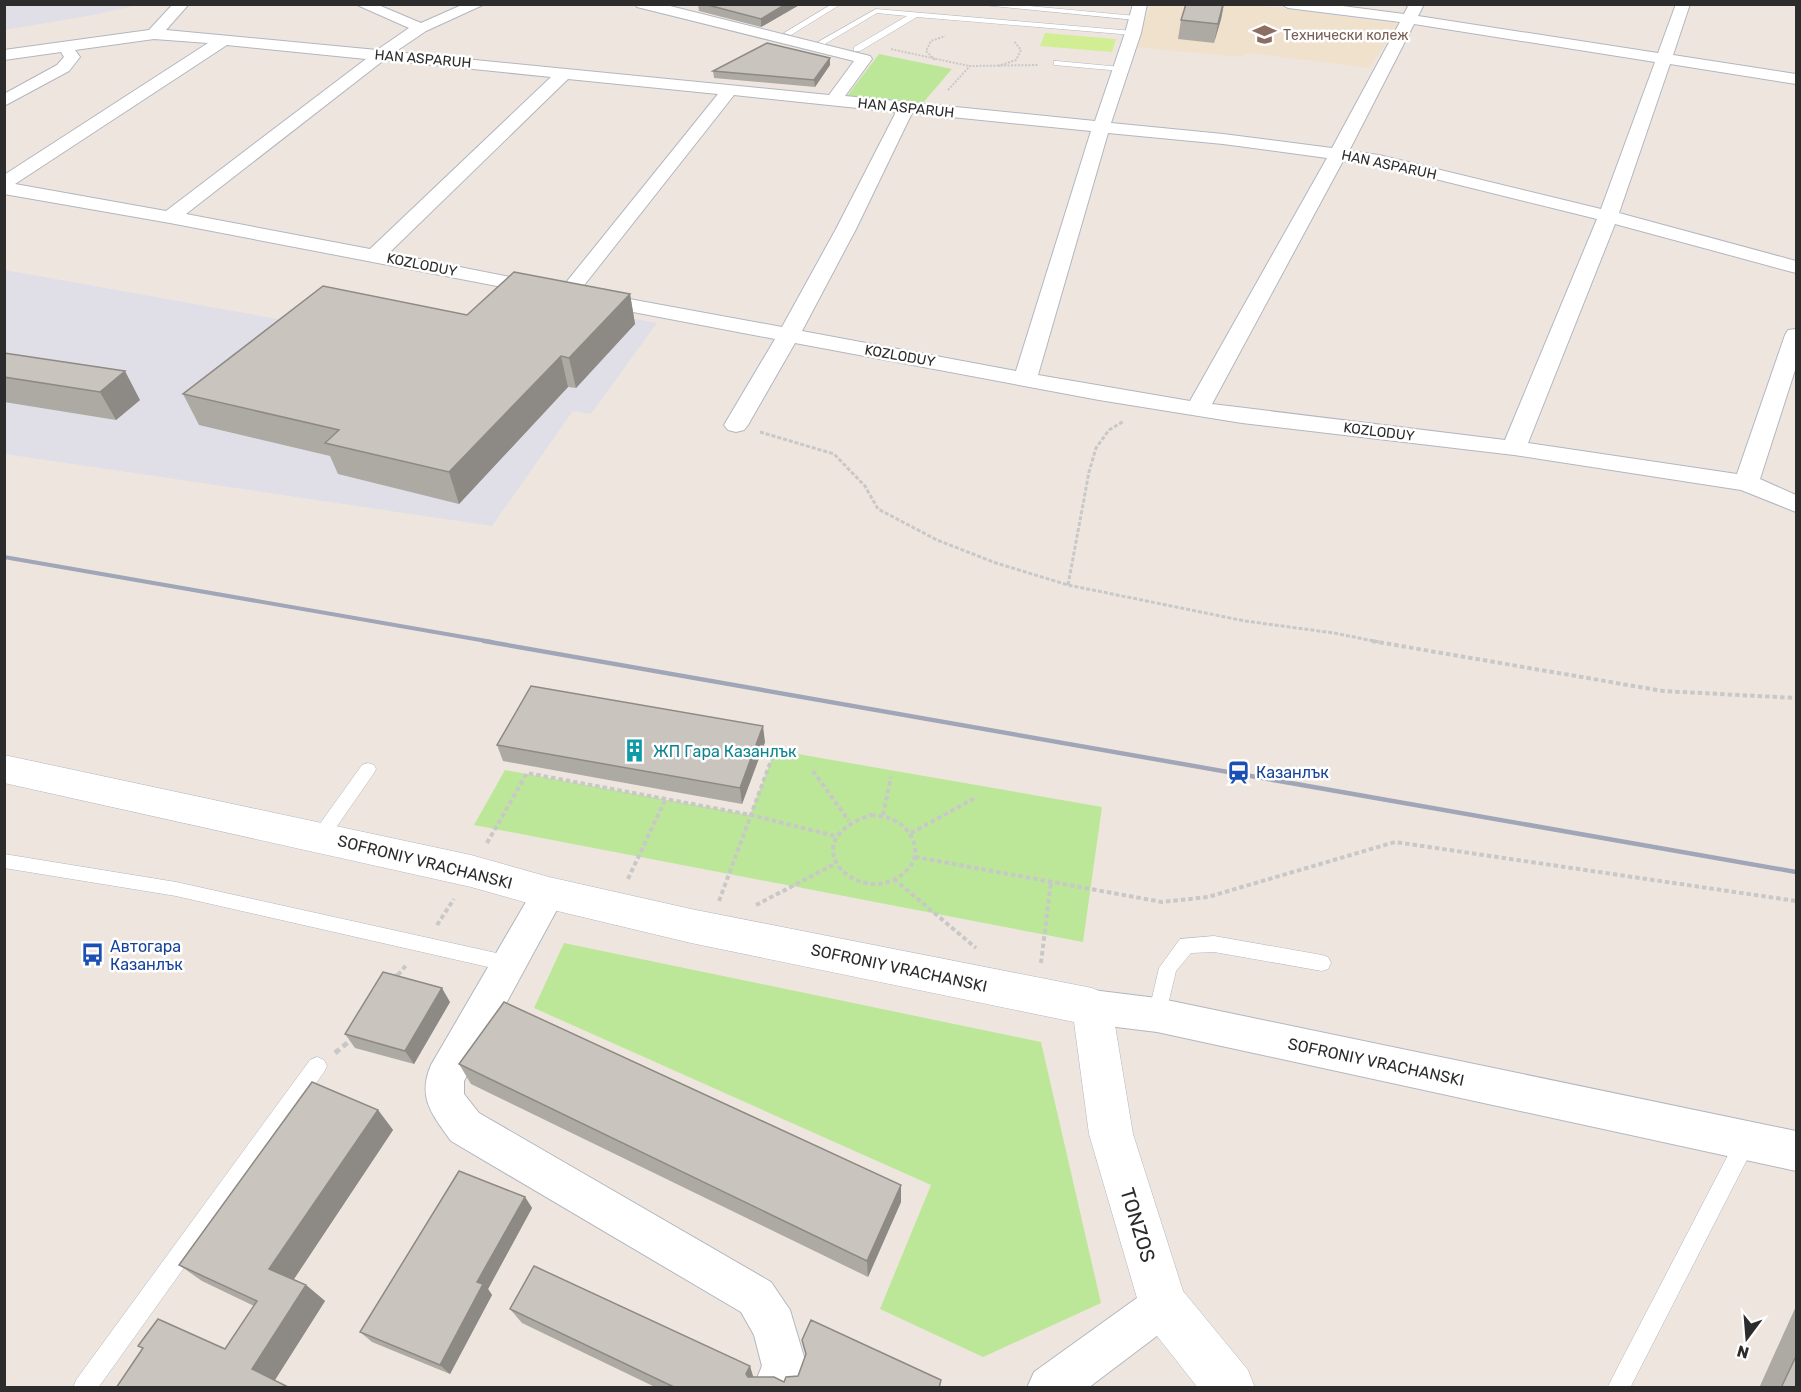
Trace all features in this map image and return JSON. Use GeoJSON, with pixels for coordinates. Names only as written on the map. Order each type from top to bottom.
{"type":"FeatureCollection","features":[{"type":"Feature","properties":{"kind":"street"},"geometry":{"type":"LineString","coordinates":[[154,34],[182,4]]}},
{"type":"Feature","properties":{"kind":"street"},"geometry":{"type":"LineString","coordinates":[[362,4],[421,28]]}},
{"type":"Feature","properties":{"kind":"street"},"geometry":{"type":"LineString","coordinates":[[171,217],[380,55],[421,28],[478,4]]}},
{"type":"Feature","properties":{"kind":"street"},"geometry":{"type":"LineString","coordinates":[[642,4],[864,59],[833,101]]}},
{"type":"Feature","properties":{"kind":"street"},"geometry":{"type":"LineString","coordinates":[[1288,4],[1413,12],[1797,79]]}},
{"type":"Feature","properties":{"kind":"street"},"geometry":{"type":"LineString","coordinates":[[1514,448],[1608,216],[1683,4]]}},
{"type":"Feature","properties":{"kind":"street"},"geometry":{"type":"LineString","coordinates":[[1197,409],[1338,154],[1413,12]]}},
{"type":"Feature","properties":{"kind":"street"},"geometry":{"type":"LineString","coordinates":[[1025,379],[1136,18]]}},
{"type":"Feature","properties":{"kind":"street","name":"HAN ASPARUH"},"geometry":{"type":"LineString","coordinates":[[4,55],[154,34],[1223,139],[1379,160],[1608,216],[1797,267]]}},
{"type":"Feature","properties":{"kind":"street"},"geometry":{"type":"LineString","coordinates":[[4,183],[223,40]]}},
{"type":"Feature","properties":{"kind":"street"},"geometry":{"type":"LineString","coordinates":[[4,101],[63,68],[72,57],[65,45]]}},
{"type":"Feature","properties":{"kind":"street"},"geometry":{"type":"LineString","coordinates":[[375,256],[565,73]]}},
{"type":"Feature","properties":{"kind":"street"},"geometry":{"type":"LineString","coordinates":[[567,294],[729,91]]}},
{"type":"Feature","properties":{"kind":"street"},"geometry":{"type":"LineString","coordinates":[[736,425],[790,336],[864,196],[906,108]]}},
{"type":"Feature","properties":{"kind":"street","name":"KOZLODUY"},"geometry":{"type":"LineString","coordinates":[[4,188],[171,217],[790,336],[1197,409],[1514,448],[1746,483],[1797,504]]}},
{"type":"Feature","properties":{"kind":"street"},"geometry":{"type":"LineString","coordinates":[[1746,483],[1797,335]]}},
{"type":"Feature","properties":{"kind":"street","name":"SOFRONIY VRACHANSKI"},"geometry":{"type":"LineString","coordinates":[[4,769],[471,871],[549,893],[708,929],[1092,1007],[1156,1015],[1797,1151]]}},
{"type":"Feature","properties":{"kind":"street"},"geometry":{"type":"LineString","coordinates":[[549,893],[445,1078],[445,1100],[465,1127],[756,1298],[774,1326],[785,1367],[776,1388]]}},
{"type":"Feature","properties":{"kind":"street","name":"TONZOS"},"geometry":{"type":"LineString","coordinates":[[1092,1007],[1111,1134],[1163,1305]]}},
{"type":"Feature","properties":{"kind":"street"},"geometry":{"type":"LineString","coordinates":[[1050,1388],[1163,1305],[1230,1388]]}},
{"type":"Feature","properties":{"kind":"lane"},"geometry":{"type":"LineString","coordinates":[[788,33],[838,4]]}},
{"type":"Feature","properties":{"kind":"lane"},"geometry":{"type":"LineString","coordinates":[[822,42],[887,4]]}},
{"type":"Feature","properties":{"kind":"lane"},"geometry":{"type":"LineString","coordinates":[[976,4],[1136,18]]}},
{"type":"Feature","properties":{"kind":"lane"},"geometry":{"type":"LineString","coordinates":[[876,11],[916,14],[1136,18]]}},
{"type":"Feature","properties":{"kind":"lane"},"geometry":{"type":"LineString","coordinates":[[857,49],[916,14]]}},
{"type":"Feature","properties":{"kind":"lane"},"geometry":{"type":"LineString","coordinates":[[1057,63],[1121,69]]}},
{"type":"Feature","properties":{"kind":"lane"},"geometry":{"type":"LineString","coordinates":[[320,837],[368,769]]}},
{"type":"Feature","properties":{"kind":"lane"},"geometry":{"type":"LineString","coordinates":[[4,861],[176,889],[511,964]]}},
{"type":"Feature","properties":{"kind":"lane"},"geometry":{"type":"LineString","coordinates":[[1156,1015],[1168,968],[1186,945],[1214,944],[1322,963]]}},
{"type":"Feature","properties":{"kind":"lane"},"geometry":{"type":"LineString","coordinates":[[84,1388],[317,1066]]}},
{"type":"Feature","properties":{"kind":"lane"},"geometry":{"type":"LineString","coordinates":[[1618,1388],[1746,1141]]}},
{"type":"Feature","properties":{"kind":"path"},"geometry":{"type":"LineString","coordinates":[[935,60],[926,51],[931,41],[948,34]]}},
{"type":"Feature","properties":{"kind":"path"},"geometry":{"type":"LineString","coordinates":[[998,66],[1016,60],[1021,50],[1013,41]]}},
{"type":"Feature","properties":{"kind":"path"},"geometry":{"type":"LineString","coordinates":[[868,42],[935,60],[970,66],[1057,63]]}},
{"type":"Feature","properties":{"kind":"path"},"geometry":{"type":"LineString","coordinates":[[929,110],[970,66]]}},
{"type":"Feature","properties":{"kind":"path"},"geometry":{"type":"LineString","coordinates":[[1068,585],[1089,472],[1096,448],[1109,430],[1127,419]]}},
{"type":"Feature","properties":{"kind":"path"},"geometry":{"type":"LineString","coordinates":[[736,425],[834,454],[865,486],[878,509],[937,540],[996,563],[1068,585],[1245,621],[1334,633],[1439,654],[1663,692],[1797,698]]}},
{"type":"Feature","properties":{"kind":"path"},"geometry":{"type":"LineString","coordinates":[[708,929],[775,750]]}},
{"type":"Feature","properties":{"kind":"path"},"geometry":{"type":"LineString","coordinates":[[813,771],[849,821]]}},
{"type":"Feature","properties":{"kind":"path"},"geometry":{"type":"LineString","coordinates":[[389,986],[424,946],[471,871],[527,773],[751,815],[835,836]]}},
{"type":"Feature","properties":{"kind":"path"},"geometry":{"type":"LineString","coordinates":[[883,815],[891,777]]}},
{"type":"Feature","properties":{"kind":"path"},"geometry":{"type":"LineString","coordinates":[[911,833],[977,797]]}},
{"type":"Feature","properties":{"kind":"path"},"geometry":{"type":"LineString","coordinates":[[615,908],[666,798]]}},
{"type":"Feature","properties":{"kind":"path"},"geometry":{"type":"LineString","coordinates":[[883,815],[894,818],[911,833],[915,840],[915,857],[903,874],[881,884],[867,884],[854,880],[835,864],[832,845],[835,836],[849,821],[859,817],[883,815]]}},
{"type":"Feature","properties":{"kind":"path"},"geometry":{"type":"LineString","coordinates":[[915,857],[1162,902],[1208,897],[1395,842],[1797,901]]}},
{"type":"Feature","properties":{"kind":"path"},"geometry":{"type":"LineString","coordinates":[[708,929],[835,864]]}},
{"type":"Feature","properties":{"kind":"path"},"geometry":{"type":"LineString","coordinates":[[894,879],[981,952]]}},
{"type":"Feature","properties":{"kind":"path"},"geometry":{"type":"LineString","coordinates":[[1036,996],[1051,882]]}},
{"type":"Feature","properties":{"kind":"path"},"geometry":{"type":"LineString","coordinates":[[352,1040],[357,1031]]}},
{"type":"Feature","properties":{"kind":"shaded area"},"geometry":{"type":"Polygon","coordinates":[[[5,4],[139,4],[139,5],[5,30],[5,4]]]}},
{"type":"Feature","properties":{"kind":"shaded area","name":"Технически колеж"},"geometry":{"type":"Polygon","coordinates":[[[1151,5],[1256,5],[1399,24],[1369,68],[1248,53],[1242,57],[1135,47],[1151,5]]]}},
{"type":"Feature","properties":{"kind":"shaded area"},"geometry":{"type":"Polygon","coordinates":[[[5,270],[300,323],[486,330],[521,298],[657,323],[591,414],[573,411],[492,526],[5,454],[5,270]]]}},
{"type":"Feature","properties":{"kind":"green space"},"geometry":{"type":"Polygon","coordinates":[[[1045,33],[1116,39],[1112,52],[1040,46],[1045,33]]]}},
{"type":"Feature","properties":{"kind":"green space"},"geometry":{"type":"Polygon","coordinates":[[[879,54],[952,69],[922,104],[847,96],[879,54]]]}},
{"type":"Feature","properties":{"kind":"green space"},"geometry":{"type":"Polygon","coordinates":[[[775,750],[1102,807],[1083,942],[474,825],[505,770],[750,815],[775,750]]]}},
{"type":"Feature","properties":{"kind":"green space"},"geometry":{"type":"Polygon","coordinates":[[[564,943],[1041,1042],[1101,1303],[983,1357],[880,1309],[931,1185],[534,1008],[564,943]]]}},
{"type":"Feature","properties":{"kind":"building"},"geometry":{"type":"Polygon","coordinates":[[[704,4],[786,4],[761,19],[704,4]]]}},
{"type":"Feature","properties":{"kind":"building"},"geometry":{"type":"Polygon","coordinates":[[[1186,4],[1223,4],[1218,24],[1181,20],[1186,4]]]}},
{"type":"Feature","properties":{"kind":"building"},"geometry":{"type":"Polygon","coordinates":[[[767,43],[830,58],[814,80],[713,71],[767,43]]]}},
{"type":"Feature","properties":{"kind":"building"},"geometry":{"type":"Polygon","coordinates":[[[514,272],[630,294],[569,358],[561,356],[449,472],[325,443],[339,430],[183,394],[323,286],[467,315],[514,272]]]}},
{"type":"Feature","properties":{"kind":"building"},"geometry":{"type":"Polygon","coordinates":[[[4,353],[125,371],[100,392],[4,377],[4,353]]]}},
{"type":"Feature","properties":{"kind":"building","name":"ЖП Гара Казанлък"},"geometry":{"type":"Polygon","coordinates":[[[531,686],[763,726],[740,788],[497,745],[531,686]]]}},
{"type":"Feature","properties":{"kind":"building"},"geometry":{"type":"Polygon","coordinates":[[[383,972],[442,988],[405,1051],[345,1034],[383,972]]]}},
{"type":"Feature","properties":{"kind":"building"},"geometry":{"type":"Polygon","coordinates":[[[504,1002],[901,1185],[867,1261],[459,1064],[504,1002]]]}},
{"type":"Feature","properties":{"kind":"building"},"geometry":{"type":"Polygon","coordinates":[[[312,1082],[378,1110],[269,1269],[306,1285],[252,1369],[290,1388],[116,1388],[143,1348],[138,1346],[158,1319],[225,1349],[257,1301],[179,1265],[312,1082]]]}},
{"type":"Feature","properties":{"kind":"building"},"geometry":{"type":"Polygon","coordinates":[[[459,1171],[525,1197],[477,1282],[483,1284],[440,1365],[360,1332],[459,1171]]]}},
{"type":"Feature","properties":{"kind":"building"},"geometry":{"type":"Polygon","coordinates":[[[534,1266],[750,1366],[746,1374],[748,1377],[774,1377],[784,1382],[786,1377],[798,1376],[806,1354],[802,1340],[811,1320],[941,1380],[939,1388],[676,1388],[510,1309],[534,1266]]]}},
{"type":"Feature","properties":{"kind":"building"},"geometry":{"type":"Polygon","coordinates":[[[1797,1354],[1797,1388],[1781,1388],[1797,1354]]]}},
{"type":"Feature","properties":{"kind":"railway"},"geometry":{"type":"LineString","coordinates":[[4,557],[492,642]]}},
{"type":"Feature","properties":{"kind":"railway"},"geometry":{"type":"LineString","coordinates":[[484,641],[1796,872]]}},
{"type":"Feature","properties":{"kind":"place","name":"Технически колеж"},"geometry":{"type":"Point","coordinates":[1265,35]}},
{"type":"Feature","properties":{"kind":"place","name":"ЖП Гара Казанлък"},"geometry":{"type":"Point","coordinates":[635,751]}},
{"type":"Feature","properties":{"kind":"place","name":"Казанлък"},"geometry":{"type":"Point","coordinates":[1238,772]}},
{"type":"Feature","properties":{"kind":"place","name":"Автогара Казанлък"},"geometry":{"type":"Point","coordinates":[92,955]}}]}
